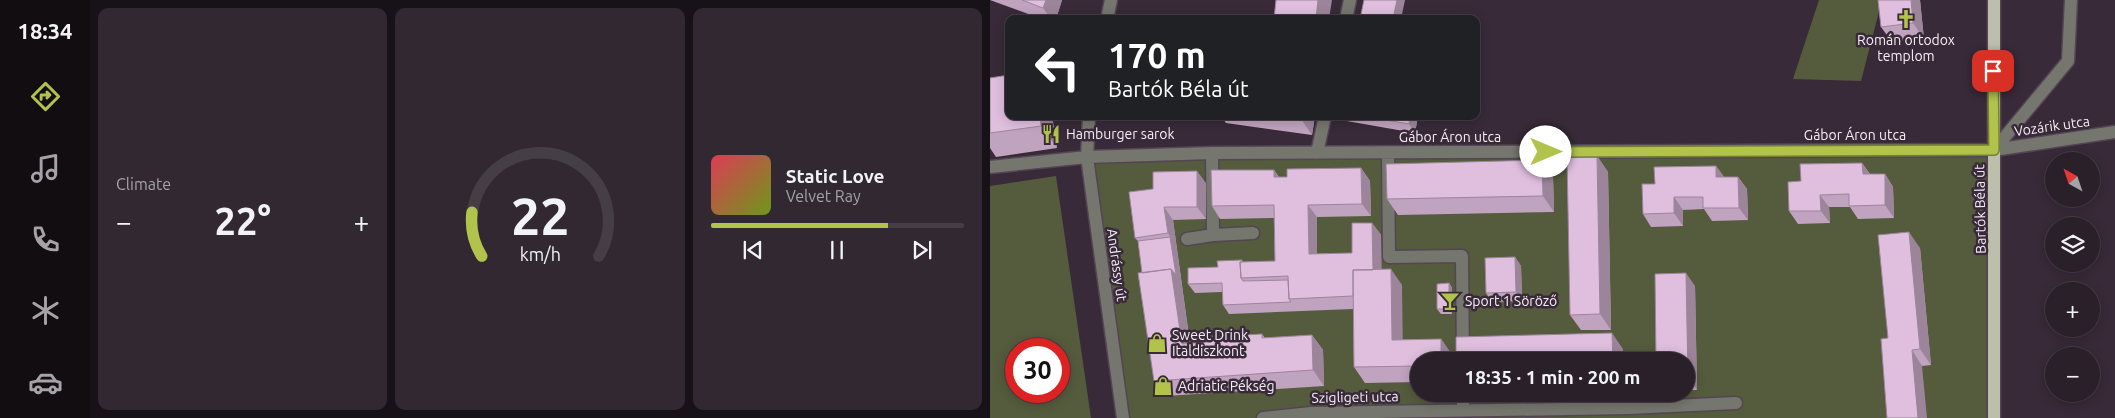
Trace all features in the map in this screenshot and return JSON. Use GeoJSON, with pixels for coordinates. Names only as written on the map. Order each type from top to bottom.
{"type":"FeatureCollection","features":[{"type":"Feature","properties":{"kind":"main road","name":"Bartók Béla út"},"geometry":{"type":"LineString","coordinates":[[1994,0],[1994,418]]}},
{"type":"Feature","properties":{"kind":"street"},"geometry":{"type":"LineString","coordinates":[[1108,15],[1111,0]]}},
{"type":"Feature","properties":{"kind":"street"},"geometry":{"type":"LineString","coordinates":[[1347,15],[1350,0]]}},
{"type":"Feature","properties":{"kind":"street"},"geometry":{"type":"LineString","coordinates":[[1994,150],[2068,61],[2071,0]]}},
{"type":"Feature","properties":{"kind":"street","name":"Andrássy út"},"geometry":{"type":"LineString","coordinates":[[1089,120],[1087,157],[1123,418]]}},
{"type":"Feature","properties":{"kind":"street"},"geometry":{"type":"LineString","coordinates":[[1317,153],[1324,120]]}},
{"type":"Feature","properties":{"kind":"street","name":"Vozárik utca"},"geometry":{"type":"LineString","coordinates":[[1994,150],[2115,132]]}},
{"type":"Feature","properties":{"kind":"street","name":"Gábor Áron utca"},"geometry":{"type":"LineString","coordinates":[[990,167],[1087,157],[1212,153],[1994,150]]}},
{"type":"Feature","properties":{"kind":"street"},"geometry":{"type":"LineString","coordinates":[[1212,153],[1213,235]]}},
{"type":"Feature","properties":{"kind":"street"},"geometry":{"type":"LineString","coordinates":[[1388,153],[1389,257],[1462,256],[1463,352]]}},
{"type":"Feature","properties":{"kind":"street"},"geometry":{"type":"LineString","coordinates":[[1187,239],[1213,235],[1253,233]]}},
{"type":"Feature","properties":{"kind":"street"},"geometry":{"type":"LineString","coordinates":[[1463,402],[1463,410]]}},
{"type":"Feature","properties":{"kind":"street","name":"Szigligeti utca"},"geometry":{"type":"LineString","coordinates":[[1263,418],[1311,413],[1463,410],[1629,413],[1736,404]]}},
{"type":"Feature","properties":{"kind":"green space"},"geometry":{"type":"Polygon","coordinates":[[[1819,0],[1882,0],[1861,81],[1793,79],[1819,0]]]}},
{"type":"Feature","properties":{"kind":"green space"},"geometry":{"type":"Polygon","coordinates":[[[1990,152],[1987,418],[1129,418],[1094,159],[1990,152]]]}},
{"type":"Feature","properties":{"kind":"green space"},"geometry":{"type":"Polygon","coordinates":[[[1056,176],[1091,418],[990,418],[990,186],[1056,176]]]}},
{"type":"Feature","properties":{"kind":"building"},"geometry":{"type":"Polygon","coordinates":[[[1022,0],[1046,0],[1043,8],[1022,0]]]}},
{"type":"Feature","properties":{"kind":"building"},"geometry":{"type":"Polygon","coordinates":[[[1276,0],[1318,0],[1316,15],[1274,15],[1276,0]]]}},
{"type":"Feature","properties":{"kind":"building"},"geometry":{"type":"Polygon","coordinates":[[[1364,0],[1397,0],[1394,15],[1361,15],[1364,0]]]}},
{"type":"Feature","properties":{"kind":"building"},"geometry":{"type":"Polygon","coordinates":[[[1878,0],[1911,0],[1913,23],[1881,27],[1878,0]]]}},
{"type":"Feature","properties":{"kind":"building"},"geometry":{"type":"Polygon","coordinates":[[[1005,76],[1005,120],[1040,120],[1041,126],[990,133],[990,78],[1005,76]]]}},
{"type":"Feature","properties":{"kind":"building"},"geometry":{"type":"Polygon","coordinates":[[[1386,120],[1410,120],[1409,124],[1386,120]]]}},
{"type":"Feature","properties":{"kind":"building"},"geometry":{"type":"Polygon","coordinates":[[[1597,156],[1600,314],[1570,315],[1567,157],[1597,156]]]}},
{"type":"Feature","properties":{"kind":"building"},"geometry":{"type":"Polygon","coordinates":[[[1542,160],[1543,196],[1387,199],[1386,164],[1542,160]]]}},
{"type":"Feature","properties":{"kind":"building"},"geometry":{"type":"Polygon","coordinates":[[[1862,163],[1863,174],[1885,174],[1885,205],[1849,206],[1849,194],[1820,195],[1821,211],[1789,211],[1788,182],[1801,181],[1800,164],[1862,163]]]}},
{"type":"Feature","properties":{"kind":"building"},"geometry":{"type":"Polygon","coordinates":[[[1716,166],[1716,177],[1738,177],[1739,208],[1703,208],[1703,197],[1674,197],[1674,213],[1643,214],[1642,184],[1655,184],[1654,167],[1716,166]]]}},
{"type":"Feature","properties":{"kind":"building"},"geometry":{"type":"Polygon","coordinates":[[[1361,168],[1362,204],[1308,205],[1309,254],[1352,253],[1352,223],[1372,223],[1373,270],[1353,270],[1353,296],[1289,299],[1288,276],[1241,278],[1240,262],[1275,261],[1274,205],[1212,206],[1211,170],[1274,170],[1274,177],[1287,177],[1287,169],[1361,168]]]}},
{"type":"Feature","properties":{"kind":"building"},"geometry":{"type":"Polygon","coordinates":[[[1197,171],[1197,207],[1164,207],[1168,233],[1135,238],[1129,192],[1153,189],[1153,172],[1197,171]]]}},
{"type":"Feature","properties":{"kind":"building"},"geometry":{"type":"Polygon","coordinates":[[[1909,232],[1920,349],[1912,350],[1918,418],[1887,418],[1881,339],[1888,338],[1878,235],[1909,232]]]}},
{"type":"Feature","properties":{"kind":"building"},"geometry":{"type":"Polygon","coordinates":[[[1170,237],[1176,275],[1171,269],[1142,273],[1138,241],[1170,237]]]}},
{"type":"Feature","properties":{"kind":"building"},"geometry":{"type":"Polygon","coordinates":[[[1515,257],[1516,292],[1486,293],[1485,258],[1515,257]]]}},
{"type":"Feature","properties":{"kind":"building"},"geometry":{"type":"Polygon","coordinates":[[[1242,260],[1240,262],[1241,278],[1243,281],[1288,280],[1289,299],[1291,302],[1223,305],[1222,283],[1188,284],[1188,268],[1218,267],[1217,261],[1242,260]]]}},
{"type":"Feature","properties":{"kind":"building"},"geometry":{"type":"Polygon","coordinates":[[[1171,269],[1182,344],[1208,342],[1208,337],[1262,334],[1262,338],[1312,335],[1313,370],[1154,381],[1138,273],[1171,269]]]}},
{"type":"Feature","properties":{"kind":"building"},"geometry":{"type":"Polygon","coordinates":[[[1391,269],[1392,340],[1441,339],[1441,352],[1410,352],[1410,366],[1354,367],[1353,270],[1391,269]]]}},
{"type":"Feature","properties":{"kind":"building"},"geometry":{"type":"Polygon","coordinates":[[[1686,273],[1688,352],[1656,352],[1655,274],[1686,273]]]}},
{"type":"Feature","properties":{"kind":"building"},"geometry":{"type":"Polygon","coordinates":[[[1449,283],[1449,309],[1437,309],[1437,284],[1449,283]]]}},
{"type":"Feature","properties":{"kind":"building"},"geometry":{"type":"Polygon","coordinates":[[[1612,333],[1613,352],[1456,352],[1456,337],[1612,333]]]}},
{"type":"Feature","properties":{"kind":"place","name":"Román ortodox templom"},"geometry":{"type":"Point","coordinates":[1906,19]}},
{"type":"Feature","properties":{"kind":"place","name":"Hamburger sarok"},"geometry":{"type":"Point","coordinates":[1051,134]}},
{"type":"Feature","properties":{"kind":"place","name":"Sport 1 Söröző"},"geometry":{"type":"Point","coordinates":[1450,301]}},
{"type":"Feature","properties":{"kind":"place","name":"Sweet Drink Italdiszkont"},"geometry":{"type":"Point","coordinates":[1157,343]}},
{"type":"Feature","properties":{"kind":"place","name":"Adriatic Pékség"},"geometry":{"type":"Point","coordinates":[1163,386]}},
{"type":"Feature","properties":{"kind":"route"},"geometry":{"type":"LineString","coordinates":[[1546,152],[1994,150],[1993,71]]}}]}
